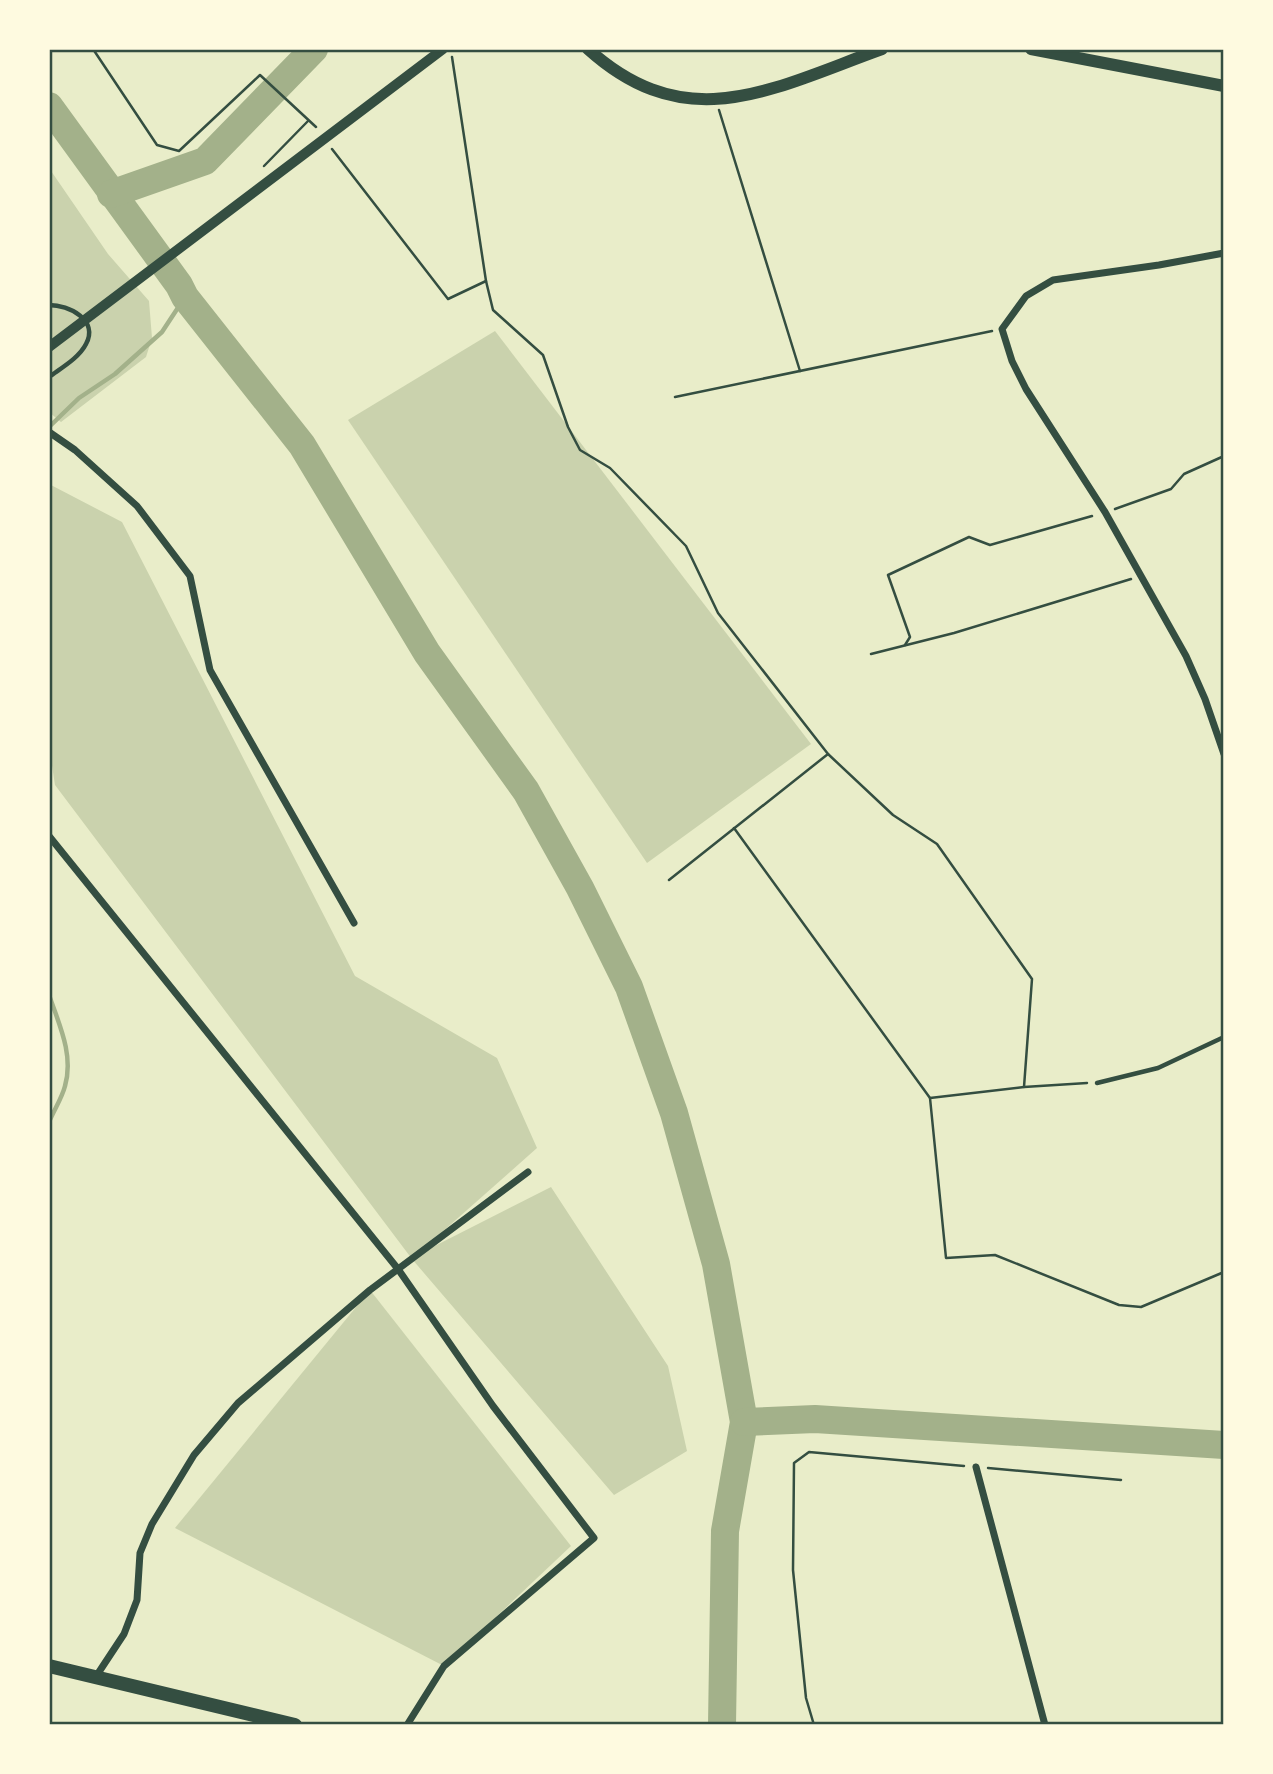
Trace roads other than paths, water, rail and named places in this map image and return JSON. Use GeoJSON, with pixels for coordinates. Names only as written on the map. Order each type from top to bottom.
{"type":"FeatureCollection","features":[{"type":"Feature","properties":{"kind":"highway"},"geometry":{"type":"LineString","coordinates":[[49,1666],[295,1725]]}},
{"type":"Feature","properties":{"kind":"main road"},"geometry":{"type":"LineString","coordinates":[[588,49],[608,68],[658,93],[688,100],[716,100],[775,87],[882,49]]}},
{"type":"Feature","properties":{"kind":"main road"},"geometry":{"type":"LineString","coordinates":[[1031,49],[1224,86]]}},
{"type":"Feature","properties":{"kind":"street"},"geometry":{"type":"LineString","coordinates":[[49,347],[443,49]]}},
{"type":"Feature","properties":{"kind":"street"},"geometry":{"type":"LineString","coordinates":[[1224,253],[1053,280],[1026,296],[1002,329],[1012,361],[1026,389],[1105,512],[1186,656],[1205,699],[1224,754]]}},
{"type":"Feature","properties":{"kind":"street"},"geometry":{"type":"LineString","coordinates":[[52,434],[75,450],[137,506],[190,576],[210,670],[354,923]]}},
{"type":"Feature","properties":{"kind":"street"},"geometry":{"type":"LineString","coordinates":[[49,836],[398,1269],[493,1406],[594,1538],[444,1666],[407,1725]]}},
{"type":"Feature","properties":{"kind":"street"},"geometry":{"type":"LineString","coordinates":[[96,1678],[124,1634],[137,1600],[140,1553],[152,1524],[194,1455],[238,1403],[398,1269],[528,1172]]}},
{"type":"Feature","properties":{"kind":"street"},"geometry":{"type":"LineString","coordinates":[[976,1467],[1045,1725]]}},
{"type":"Feature","properties":{"kind":"lane"},"geometry":{"type":"LineString","coordinates":[[49,305],[73,309],[87,324],[89,334],[88,342],[82,350],[49,377]]}},
{"type":"Feature","properties":{"kind":"lane"},"geometry":{"type":"LineString","coordinates":[[1097,1083],[1158,1068],[1224,1037]]}},
{"type":"Feature","properties":{"kind":"waterway"},"geometry":{"type":"LineString","coordinates":[[111,194],[205,161],[314,49]]}},
{"type":"Feature","properties":{"kind":"waterway"},"geometry":{"type":"LineString","coordinates":[[49,106],[185,297],[302,445],[427,653],[526,791],[580,888],[629,987],[674,1113],[716,1264],[744,1422],[725,1531],[722,1725]]}},
{"type":"Feature","properties":{"kind":"waterway"},"geometry":{"type":"LineString","coordinates":[[49,427],[79,398],[115,374],[162,332],[185,297]]}},
{"type":"Feature","properties":{"kind":"waterway"},"geometry":{"type":"LineString","coordinates":[[49,995],[64,1040],[68,1063],[64,1090],[49,1122]]}},
{"type":"Feature","properties":{"kind":"waterway"},"geometry":{"type":"LineString","coordinates":[[744,1422],[815,1419],[1224,1445]]}}]}
